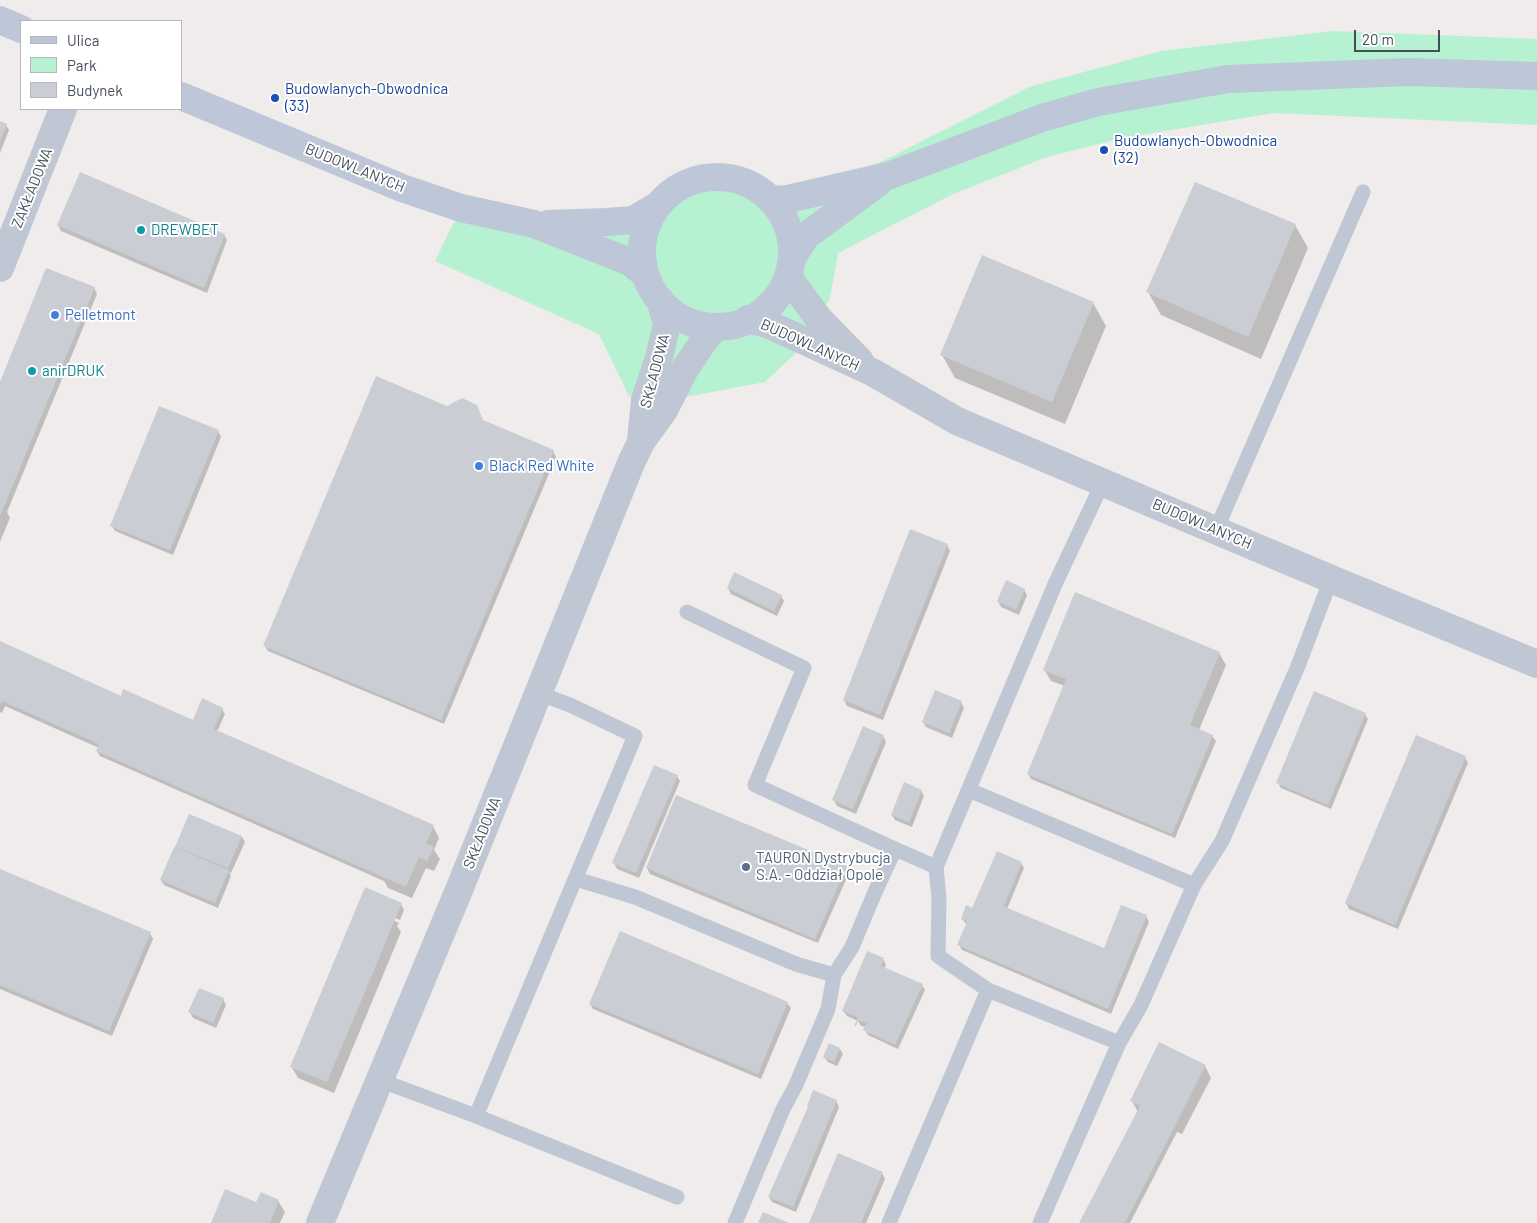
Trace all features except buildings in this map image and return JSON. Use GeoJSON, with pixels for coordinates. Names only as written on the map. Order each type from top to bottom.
{"type":"FeatureCollection","features":[{"type":"Feature","properties":{"kind":"main road"},"geometry":{"type":"LineString","coordinates":[[0,20],[20,29]]}},
{"type":"Feature","properties":{"kind":"main road"},"geometry":{"type":"LineString","coordinates":[[772,200],[788,199],[888,176],[1042,118],[1098,102],[1228,79],[1409,72],[1537,76]]}},
{"type":"Feature","properties":{"kind":"main road","name":"BUDOWLANYCH"},"geometry":{"type":"LineString","coordinates":[[182,96],[402,188],[461,208],[534,224],[630,262],[645,274]]}},
{"type":"Feature","properties":{"kind":"main road"},"geometry":{"type":"LineString","coordinates":[[790,267],[791,239],[784,218],[772,200],[755,187],[735,179],[713,177],[692,181],[673,191],[657,206],[647,226],[642,247],[645,274],[649,285],[674,314],[691,322],[716,327],[740,323],[762,312],[779,294],[806,236],[888,176]]}},
{"type":"Feature","properties":{"kind":"main road","name":"BUDOWLANYCH"},"geometry":{"type":"LineString","coordinates":[[534,224],[633,220],[657,206]]}},
{"type":"Feature","properties":{"kind":"street","name":"ZAKŁADOWA"},"geometry":{"type":"LineString","coordinates":[[0,268],[63,110]]}},
{"type":"Feature","properties":{"kind":"street","name":"BUDOWLANYCH"},"geometry":{"type":"LineString","coordinates":[[790,267],[819,319],[872,372]]}},
{"type":"Feature","properties":{"kind":"street","name":"SKŁADOWA"},"geometry":{"type":"LineString","coordinates":[[641,442],[644,400],[659,358],[667,323],[660,300]]}},
{"type":"Feature","properties":{"kind":"street","name":"BUDOWLANYCH"},"geometry":{"type":"LineString","coordinates":[[748,319],[770,325],[872,372],[958,421],[1537,664]]}},
{"type":"Feature","properties":{"kind":"street","name":"SKŁADOWA"},"geometry":{"type":"LineString","coordinates":[[320,1223],[459,890],[641,442],[664,410],[684,369],[716,327]]}},
{"type":"Feature","properties":{"kind":"lane"},"geometry":{"type":"LineString","coordinates":[[1216,530],[1363,192]]}},
{"type":"Feature","properties":{"kind":"lane"},"geometry":{"type":"LineString","coordinates":[[1102,482],[1056,582],[936,867],[938,956],[988,990],[1119,1043]]}},
{"type":"Feature","properties":{"kind":"lane"},"geometry":{"type":"LineString","coordinates":[[1040,1223],[1119,1043],[1141,1006],[1194,885],[1222,841],[1298,666],[1331,579]]}},
{"type":"Feature","properties":{"kind":"lane"},"geometry":{"type":"LineString","coordinates":[[687,612],[804,668],[755,785],[936,867]]}},
{"type":"Feature","properties":{"kind":"lane"},"geometry":{"type":"LineString","coordinates":[[476,1116],[635,736],[570,705],[538,693]]}},
{"type":"Feature","properties":{"kind":"lane"},"geometry":{"type":"LineString","coordinates":[[968,790],[1194,885]]}},
{"type":"Feature","properties":{"kind":"lane"},"geometry":{"type":"LineString","coordinates":[[736,1223],[783,1109],[795,1087],[828,1008],[834,975],[852,947],[895,849]]}},
{"type":"Feature","properties":{"kind":"lane"},"geometry":{"type":"LineString","coordinates":[[576,879],[635,897],[796,964],[834,975]]}},
{"type":"Feature","properties":{"kind":"lane"},"geometry":{"type":"LineString","coordinates":[[889,1223],[988,990]]}},
{"type":"Feature","properties":{"kind":"lane"},"geometry":{"type":"LineString","coordinates":[[379,1080],[476,1116],[677,1197]]}},
{"type":"Feature","properties":{"kind":"green space"},"geometry":{"type":"Polygon","coordinates":[[[1333,31],[1537,39],[1537,125],[1274,113],[1123,138],[1047,157],[951,195],[838,253],[830,298],[800,349],[765,382],[691,396],[629,396],[599,334],[435,261],[461,208],[534,224],[657,206],[673,191],[692,181],[713,177],[735,179],[755,187],[772,200],[788,199],[885,160],[1029,87],[1161,51],[1333,31]]]}},
{"type":"Feature","properties":{"kind":"place","name":"Budowlanych-Obwodnica (33)"},"geometry":{"type":"Point","coordinates":[275,98]}},
{"type":"Feature","properties":{"kind":"place","name":"Budowlanych-Obwodnica (32)"},"geometry":{"type":"Point","coordinates":[1104,150]}},
{"type":"Feature","properties":{"kind":"place","name":"DREWBET"},"geometry":{"type":"Point","coordinates":[141,230]}},
{"type":"Feature","properties":{"kind":"place","name":"Pelletmont"},"geometry":{"type":"Point","coordinates":[55,315]}},
{"type":"Feature","properties":{"kind":"place","name":"anirDRUK"},"geometry":{"type":"Point","coordinates":[32,371]}},
{"type":"Feature","properties":{"kind":"place","name":"Black Red White"},"geometry":{"type":"Point","coordinates":[479,466]}},
{"type":"Feature","properties":{"kind":"place","name":"TAURON Dystrybucja S.A. - Oddział Opole"},"geometry":{"type":"Point","coordinates":[746,867]}}]}
